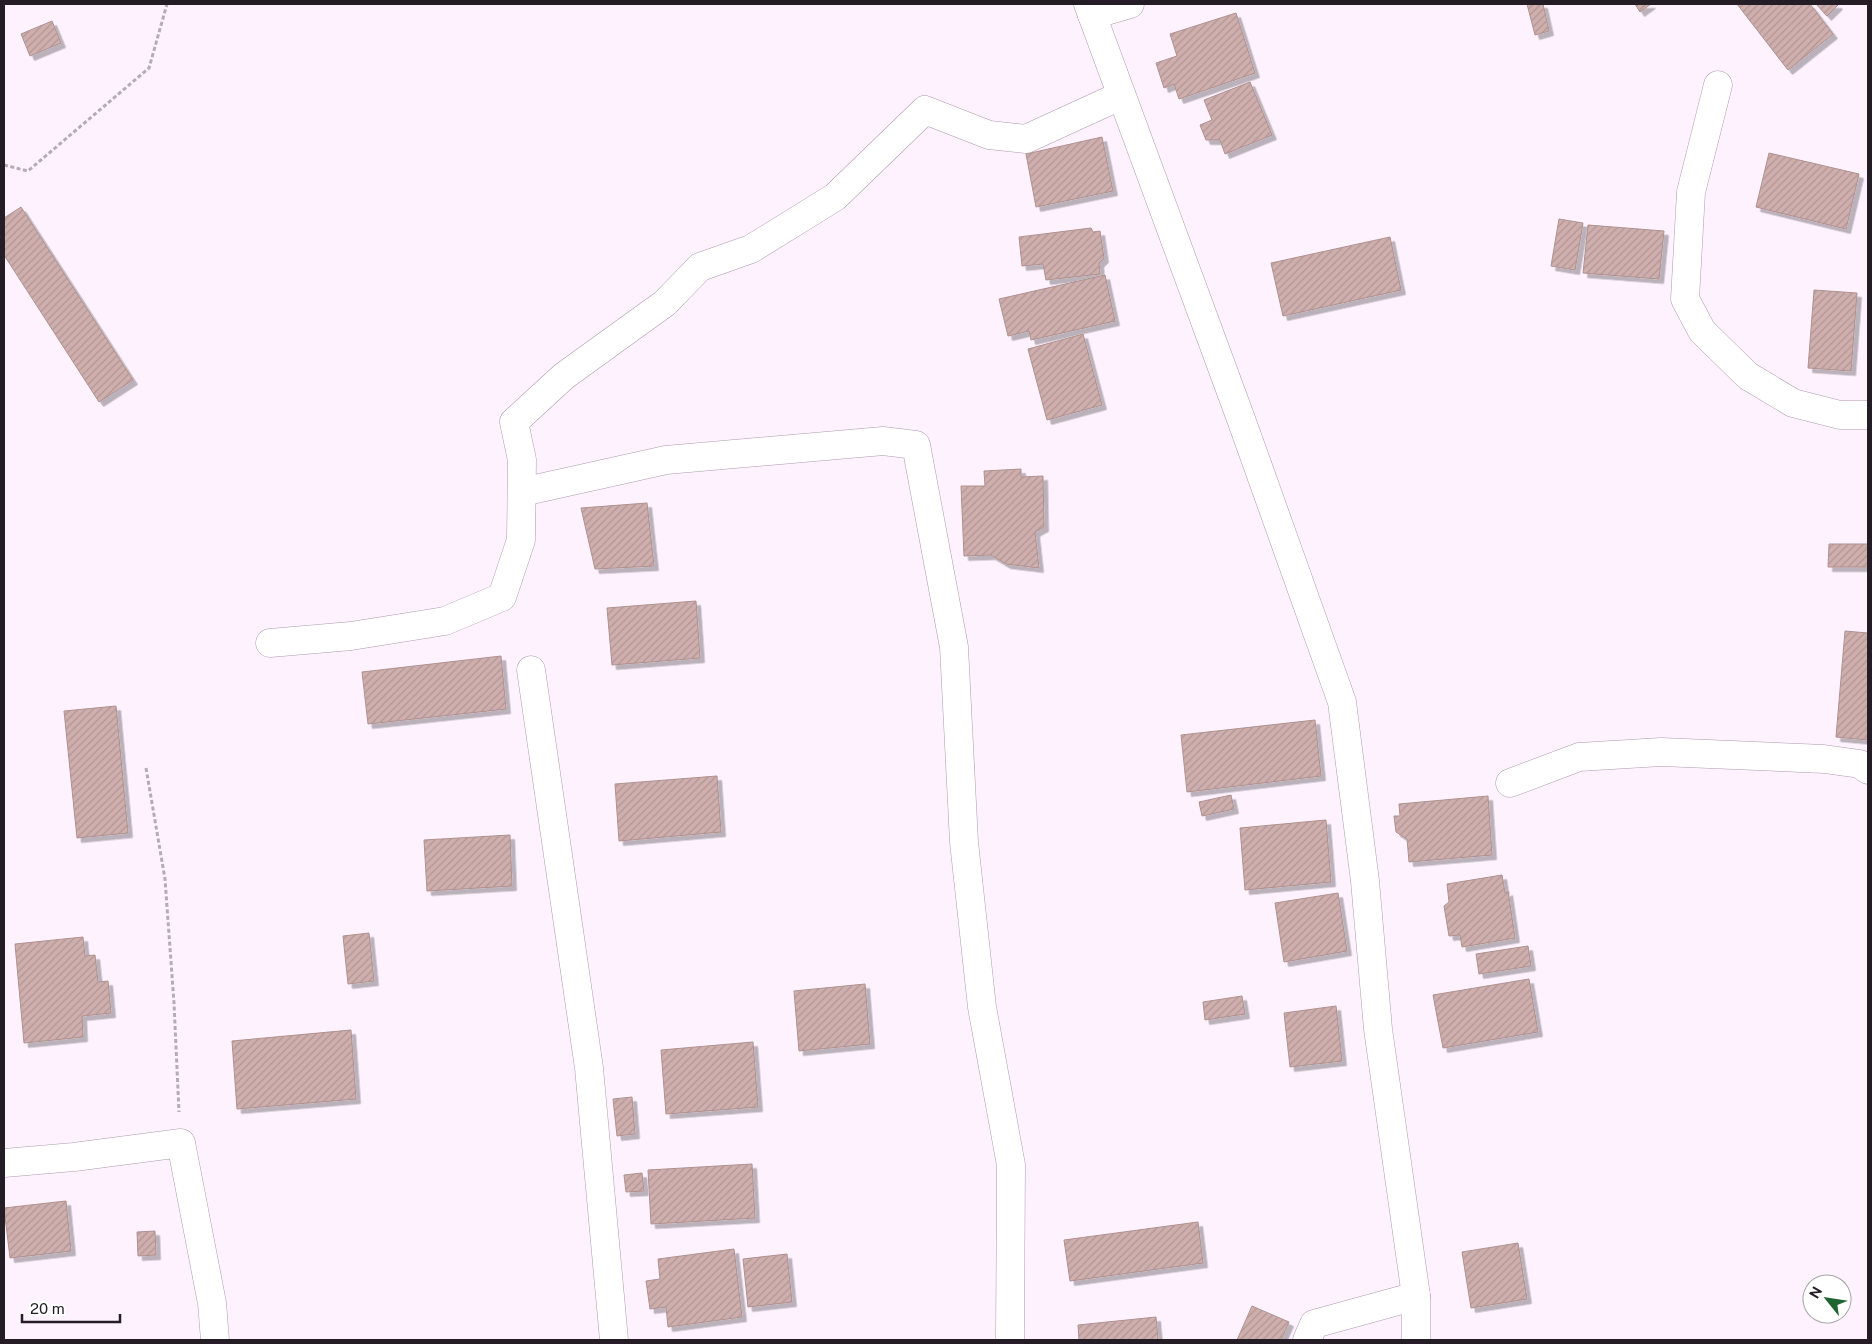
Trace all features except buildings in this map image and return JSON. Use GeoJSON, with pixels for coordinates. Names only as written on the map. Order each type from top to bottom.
{"type":"FeatureCollection","features":[{"type":"Feature","properties":{"kind":"street"},"geometry":{"type":"LineString","coordinates":[[1130,4],[1090,10],[1244,428],[1342,702],[1365,881],[1378,1029],[1416,1296],[1416,1340]]}},
{"type":"Feature","properties":{"kind":"street"},"geometry":{"type":"LineString","coordinates":[[1718,85],[1691,192],[1685,298],[1702,331],[1748,376],[1793,403],[1840,415],[1868,415]]}},
{"type":"Feature","properties":{"kind":"street"},"geometry":{"type":"LineString","coordinates":[[270,643],[351,636],[445,621],[502,597],[522,540],[522,460],[514,422],[564,376],[664,302],[700,267],[751,249],[834,197],[925,110],[989,135],[1026,139],[1109,101]]}},
{"type":"Feature","properties":{"kind":"street"},"geometry":{"type":"LineString","coordinates":[[522,492],[666,460],[883,441],[916,445],[954,647],[964,842],[982,1007],[1011,1164],[1010,1340]]}},
{"type":"Feature","properties":{"kind":"street"},"geometry":{"type":"LineString","coordinates":[[531,670],[589,1068],[614,1340]]}},
{"type":"Feature","properties":{"kind":"street"},"geometry":{"type":"LineString","coordinates":[[1510,783],[1579,756],[1661,752],[1824,760],[1860,764],[1868,770]]}},
{"type":"Feature","properties":{"kind":"street"},"geometry":{"type":"LineString","coordinates":[[4,1163],[74,1157],[181,1143],[212,1303],[215,1340]]}},
{"type":"Feature","properties":{"kind":"street"},"geometry":{"type":"LineString","coordinates":[[1306,1340],[1314,1324],[1416,1296]]}},
{"type":"Feature","properties":{"kind":"path"},"geometry":{"type":"LineString","coordinates":[[4,165],[28,171],[149,68],[167,4]]}},
{"type":"Feature","properties":{"kind":"path"},"geometry":{"type":"LineString","coordinates":[[146,768],[165,879],[181,1143]]}}]}
